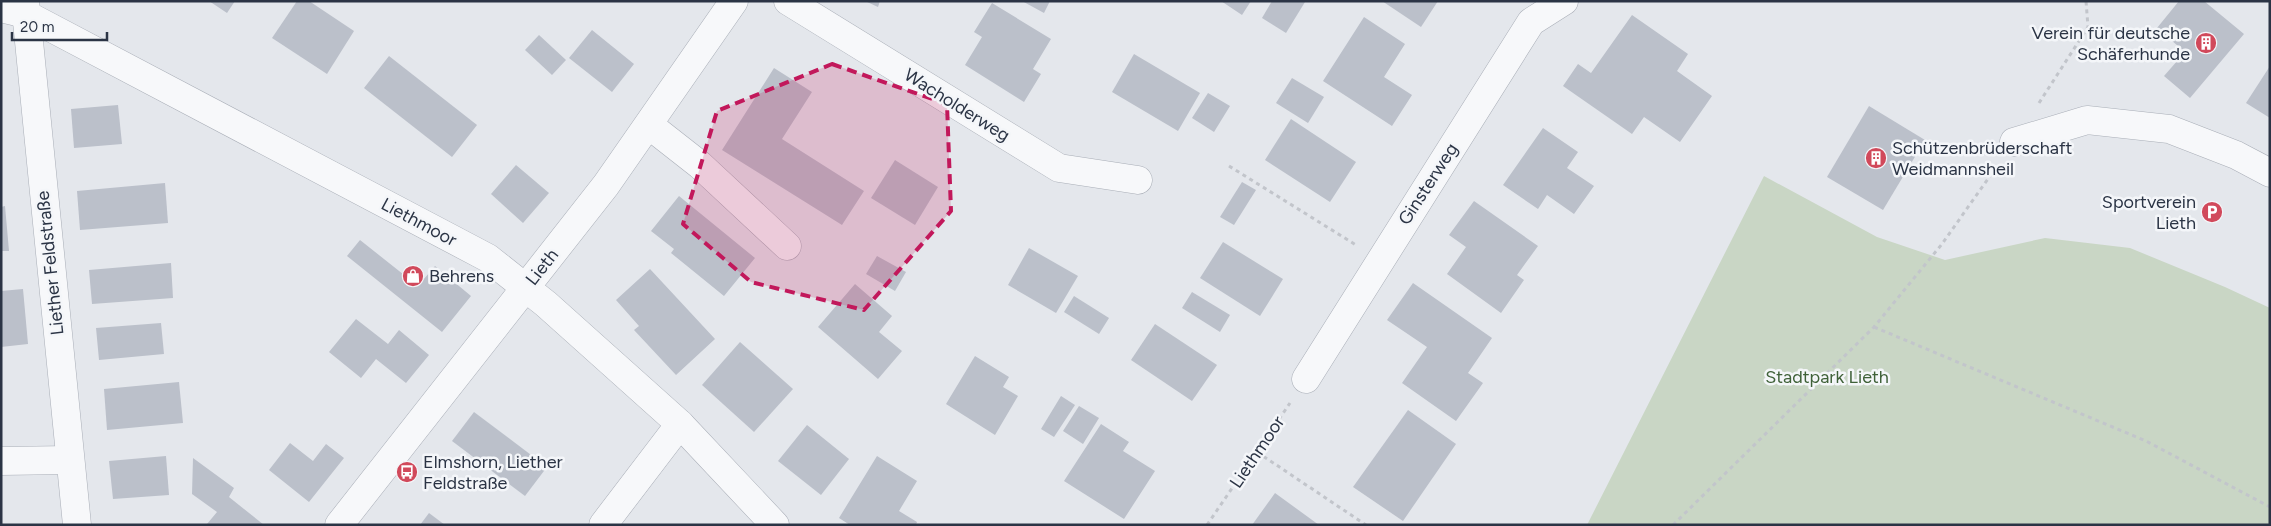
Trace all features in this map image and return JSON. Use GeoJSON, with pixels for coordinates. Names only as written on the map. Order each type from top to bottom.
{"type":"FeatureCollection","features":[{"type":"Feature","properties":{"kind":"street","name":"Lieth"},"geometry":{"type":"LineString","coordinates":[[339,525],[606,185],[734,1]]}},
{"type":"Feature","properties":{"kind":"street","name":"Wacholderweg"},"geometry":{"type":"LineString","coordinates":[[788,1],[1059,168],[1138,180]]}},
{"type":"Feature","properties":{"kind":"street","name":"Ginsterweg"},"geometry":{"type":"LineString","coordinates":[[1306,379],[1532,22],[1564,1]]}},
{"type":"Feature","properties":{"kind":"street","name":"Liethmoor"},"geometry":{"type":"LineString","coordinates":[[17,8],[488,258],[526,288],[680,424],[775,525]]}},
{"type":"Feature","properties":{"kind":"street","name":"Liether Feldstraße"},"geometry":{"type":"LineString","coordinates":[[17,8],[77,525]]}},
{"type":"Feature","properties":{"kind":"street"},"geometry":{"type":"LineString","coordinates":[[2014,142],[2087,120],[2169,129],[2236,155],[2270,174]]}},
{"type":"Feature","properties":{"kind":"street"},"geometry":{"type":"LineString","coordinates":[[649,125],[700,165],[787,246]]}},
{"type":"Feature","properties":{"kind":"street"},"geometry":{"type":"LineString","coordinates":[[603,525],[680,424]]}},
{"type":"Feature","properties":{"kind":"street"},"geometry":{"type":"LineString","coordinates":[[1,461],[69,460]]}},
{"type":"Feature","properties":{"kind":"path"},"geometry":{"type":"LineString","coordinates":[[1673,525],[1874,327],[1942,244],[2014,142],[2088,27],[2086,1]]}},
{"type":"Feature","properties":{"kind":"path"},"geometry":{"type":"LineString","coordinates":[[1229,166],[1380,260]]}},
{"type":"Feature","properties":{"kind":"path"},"geometry":{"type":"LineString","coordinates":[[1874,327],[2146,442],[2270,508]]}},
{"type":"Feature","properties":{"kind":"path","name":"Liethmoor"},"geometry":{"type":"LineString","coordinates":[[1208,525],[1306,379]]}},
{"type":"Feature","properties":{"kind":"path"},"geometry":{"type":"LineString","coordinates":[[1257,452],[1366,525]]}},
{"type":"Feature","properties":{"kind":"highlighted area"},"geometry":{"type":"Polygon","coordinates":[[[832,64],[947,104],[951,211],[864,310],[751,282],[683,224],[717,111],[832,64]]]}},
{"type":"Feature","properties":{"kind":"green space","name":"Stadtpark Lieth"},"geometry":{"type":"Polygon","coordinates":[[[1764,176],[1877,237],[1945,260],[2045,238],[2130,248],[2225,287],[2270,308],[2270,525],[1587,525],[1764,176]]]}},
{"type":"Feature","properties":{"kind":"building"},"geometry":{"type":"Polygon","coordinates":[[[209,1],[235,1],[227,13],[209,1]]]}},
{"type":"Feature","properties":{"kind":"building"},"geometry":{"type":"Polygon","coordinates":[[[297,1],[309,1],[354,31],[327,74],[272,38],[297,1]]]}},
{"type":"Feature","properties":{"kind":"building"},"geometry":{"type":"Polygon","coordinates":[[[865,1],[880,1],[878,7],[865,1]]]}},
{"type":"Feature","properties":{"kind":"building"},"geometry":{"type":"Polygon","coordinates":[[[1022,1],[1050,1],[1044,13],[1022,1]]]}},
{"type":"Feature","properties":{"kind":"building"},"geometry":{"type":"Polygon","coordinates":[[[1221,1],[1251,1],[1242,15],[1221,1]]]}},
{"type":"Feature","properties":{"kind":"building"},"geometry":{"type":"Polygon","coordinates":[[[1272,1],[1305,2],[1286,33],[1262,18],[1272,1]]]}},
{"type":"Feature","properties":{"kind":"building"},"geometry":{"type":"Polygon","coordinates":[[[1382,1],[1438,1],[1421,27],[1382,1]]]}},
{"type":"Feature","properties":{"kind":"building","name":"Verein für deutsche Schäferhunde"},"geometry":{"type":"Polygon","coordinates":[[[2179,1],[2204,1],[2244,34],[2190,98],[2164,76],[2185,52],[2157,28],[2179,1]]]}},
{"type":"Feature","properties":{"kind":"building"},"geometry":{"type":"Polygon","coordinates":[[[992,3],[1051,39],[1033,69],[1041,74],[1024,102],[965,65],[982,37],[974,32],[992,3]]]}},
{"type":"Feature","properties":{"kind":"building"},"geometry":{"type":"Polygon","coordinates":[[[1632,15],[1688,54],[1677,71],[1712,96],[1680,142],[1644,117],[1632,134],[1563,86],[1578,64],[1591,73],[1632,15]]]}},
{"type":"Feature","properties":{"kind":"building"},"geometry":{"type":"Polygon","coordinates":[[[1364,17],[1405,44],[1384,77],[1412,95],[1392,126],[1323,81],[1364,17]]]}},
{"type":"Feature","properties":{"kind":"building"},"geometry":{"type":"Polygon","coordinates":[[[592,30],[634,64],[612,92],[569,58],[592,30]]]}},
{"type":"Feature","properties":{"kind":"building"},"geometry":{"type":"Polygon","coordinates":[[[539,35],[566,60],[552,75],[525,50],[539,35]]]}},
{"type":"Feature","properties":{"kind":"building"},"geometry":{"type":"Polygon","coordinates":[[[1134,54],[1200,93],[1178,131],[1112,92],[1134,54]]]}},
{"type":"Feature","properties":{"kind":"building"},"geometry":{"type":"Polygon","coordinates":[[[389,56],[477,125],[452,157],[364,88],[389,56]]]}},
{"type":"Feature","properties":{"kind":"building"},"geometry":{"type":"Polygon","coordinates":[[[2270,66],[2270,118],[2246,103],[2270,66]]]}},
{"type":"Feature","properties":{"kind":"building"},"geometry":{"type":"Polygon","coordinates":[[[774,68],[812,92],[782,139],[864,191],[842,225],[722,150],[774,68]]]}},
{"type":"Feature","properties":{"kind":"building"},"geometry":{"type":"Polygon","coordinates":[[[1292,78],[1324,97],[1308,123],[1276,103],[1292,78]]]}},
{"type":"Feature","properties":{"kind":"building"},"geometry":{"type":"Polygon","coordinates":[[[1208,93],[1230,106],[1214,132],[1192,118],[1208,93]]]}},
{"type":"Feature","properties":{"kind":"building"},"geometry":{"type":"Polygon","coordinates":[[[118,105],[122,144],[74,148],[71,109],[118,105]]]}},
{"type":"Feature","properties":{"kind":"building","name":"Schützenbrüderschaft Weidmannsheil"},"geometry":{"type":"Polygon","coordinates":[[[1869,106],[1925,140],[1883,210],[1827,177],[1869,106]]]}},
{"type":"Feature","properties":{"kind":"building"},"geometry":{"type":"Polygon","coordinates":[[[1291,119],[1356,162],[1330,202],[1265,160],[1291,119]]]}},
{"type":"Feature","properties":{"kind":"building"},"geometry":{"type":"Polygon","coordinates":[[[1543,128],[1578,152],[1567,168],[1594,186],[1574,214],[1547,195],[1538,209],[1503,185],[1543,128]]]}},
{"type":"Feature","properties":{"kind":"building"},"geometry":{"type":"Polygon","coordinates":[[[895,160],[938,187],[915,225],[871,198],[895,160]]]}},
{"type":"Feature","properties":{"kind":"building"},"geometry":{"type":"Polygon","coordinates":[[[516,165],[549,193],[523,223],[491,194],[516,165]]]}},
{"type":"Feature","properties":{"kind":"building"},"geometry":{"type":"Polygon","coordinates":[[[1242,182],[1256,190],[1234,225],[1220,217],[1242,182]]]}},
{"type":"Feature","properties":{"kind":"building"},"geometry":{"type":"Polygon","coordinates":[[[165,183],[168,223],[80,230],[77,191],[165,183]]]}},
{"type":"Feature","properties":{"kind":"building"},"geometry":{"type":"Polygon","coordinates":[[[679,196],[755,258],[724,296],[671,253],[674,249],[651,231],[679,196]]]}},
{"type":"Feature","properties":{"kind":"building"},"geometry":{"type":"Polygon","coordinates":[[[1474,201],[1538,246],[1517,275],[1524,280],[1501,313],[1447,274],[1466,247],[1449,235],[1474,201]]]}},
{"type":"Feature","properties":{"kind":"building"},"geometry":{"type":"Polygon","coordinates":[[[5,206],[9,251],[1,251],[1,207],[5,206]]]}},
{"type":"Feature","properties":{"kind":"building"},"geometry":{"type":"Polygon","coordinates":[[[360,240],[418,286],[435,266],[471,296],[442,332],[347,256],[360,240]]]}},
{"type":"Feature","properties":{"kind":"building"},"geometry":{"type":"Polygon","coordinates":[[[1223,242],[1283,279],[1260,316],[1200,278],[1223,242]]]}},
{"type":"Feature","properties":{"kind":"building"},"geometry":{"type":"Polygon","coordinates":[[[1029,248],[1078,276],[1056,313],[1008,285],[1029,248]]]}},
{"type":"Feature","properties":{"kind":"building"},"geometry":{"type":"Polygon","coordinates":[[[877,256],[906,272],[895,291],[866,274],[877,256]]]}},
{"type":"Feature","properties":{"kind":"building"},"geometry":{"type":"Polygon","coordinates":[[[171,263],[173,298],[92,304],[89,270],[171,263]]]}},
{"type":"Feature","properties":{"kind":"building"},"geometry":{"type":"Polygon","coordinates":[[[650,269],[715,339],[676,375],[634,330],[639,326],[616,300],[650,269]]]}},
{"type":"Feature","properties":{"kind":"building"},"geometry":{"type":"Polygon","coordinates":[[[1413,283],[1492,338],[1468,373],[1483,383],[1456,421],[1402,383],[1427,347],[1387,320],[1413,283]]]}},
{"type":"Feature","properties":{"kind":"building"},"geometry":{"type":"Polygon","coordinates":[[[855,284],[892,316],[879,332],[902,351],[878,379],[818,327],[855,284]]]}},
{"type":"Feature","properties":{"kind":"building"},"geometry":{"type":"Polygon","coordinates":[[[23,289],[28,344],[1,347],[1,291],[23,289]]]}},
{"type":"Feature","properties":{"kind":"building"},"geometry":{"type":"Polygon","coordinates":[[[1192,292],[1230,315],[1220,332],[1182,308],[1192,292]]]}},
{"type":"Feature","properties":{"kind":"building"},"geometry":{"type":"Polygon","coordinates":[[[1074,296],[1109,318],[1099,334],[1064,312],[1074,296]]]}},
{"type":"Feature","properties":{"kind":"building"},"geometry":{"type":"Polygon","coordinates":[[[356,319],[388,344],[399,330],[429,355],[406,383],[376,359],[361,378],[329,352],[356,319]]]}},
{"type":"Feature","properties":{"kind":"building"},"geometry":{"type":"Polygon","coordinates":[[[161,323],[164,354],[99,360],[96,328],[161,323]]]}},
{"type":"Feature","properties":{"kind":"building"},"geometry":{"type":"Polygon","coordinates":[[[1155,324],[1217,365],[1192,401],[1131,360],[1155,324]]]}},
{"type":"Feature","properties":{"kind":"building"},"geometry":{"type":"Polygon","coordinates":[[[740,342],[793,389],[754,432],[702,385],[740,342]]]}},
{"type":"Feature","properties":{"kind":"building"},"geometry":{"type":"Polygon","coordinates":[[[975,356],[1009,377],[1003,387],[1018,396],[995,435],[946,404],[975,356]]]}},
{"type":"Feature","properties":{"kind":"building"},"geometry":{"type":"Polygon","coordinates":[[[179,382],[183,423],[107,430],[104,389],[179,382]]]}},
{"type":"Feature","properties":{"kind":"building"},"geometry":{"type":"Polygon","coordinates":[[[1061,396],[1075,405],[1054,437],[1041,429],[1061,396]]]}},
{"type":"Feature","properties":{"kind":"building"},"geometry":{"type":"Polygon","coordinates":[[[1079,406],[1099,418],[1083,444],[1063,431],[1079,406]]]}},
{"type":"Feature","properties":{"kind":"building"},"geometry":{"type":"Polygon","coordinates":[[[1408,410],[1456,444],[1403,521],[1353,487],[1408,410]]]}},
{"type":"Feature","properties":{"kind":"building"},"geometry":{"type":"Polygon","coordinates":[[[474,412],[547,467],[525,496],[452,441],[474,412]]]}},
{"type":"Feature","properties":{"kind":"building"},"geometry":{"type":"Polygon","coordinates":[[[1101,424],[1129,442],[1123,451],[1155,471],[1124,519],[1064,481],[1101,424]]]}},
{"type":"Feature","properties":{"kind":"building"},"geometry":{"type":"Polygon","coordinates":[[[807,425],[849,459],[821,495],[778,461],[807,425]]]}},
{"type":"Feature","properties":{"kind":"building"},"geometry":{"type":"Polygon","coordinates":[[[290,443],[313,461],[326,444],[344,458],[309,502],[269,470],[290,443]]]}},
{"type":"Feature","properties":{"kind":"building"},"geometry":{"type":"Polygon","coordinates":[[[166,456],[169,495],[113,499],[109,461],[166,456]]]}},
{"type":"Feature","properties":{"kind":"building"},"geometry":{"type":"Polygon","coordinates":[[[877,456],[917,481],[899,511],[917,522],[916,525],[850,525],[839,518],[877,456]]]}},
{"type":"Feature","properties":{"kind":"building"},"geometry":{"type":"Polygon","coordinates":[[[193,458],[234,488],[229,497],[264,525],[207,524],[217,512],[192,494],[193,458]]]}},
{"type":"Feature","properties":{"kind":"building"},"geometry":{"type":"Polygon","coordinates":[[[1275,493],[1319,525],[1252,525],[1275,493]]]}},
{"type":"Feature","properties":{"kind":"building"},"geometry":{"type":"Polygon","coordinates":[[[429,513],[445,525],[420,525],[429,513]]]}},
{"type":"Feature","properties":{"kind":"place","name":"Verein für deutsche Schäferhunde"},"geometry":{"type":"Point","coordinates":[2206,43]}},
{"type":"Feature","properties":{"kind":"place","name":"Schützenbrüderschaft Weidmannsheil"},"geometry":{"type":"Point","coordinates":[1876,158]}},
{"type":"Feature","properties":{"kind":"place","name":"Sportverein Lieth"},"geometry":{"type":"Point","coordinates":[2212,212]}},
{"type":"Feature","properties":{"kind":"place","name":"Behrens"},"geometry":{"type":"Point","coordinates":[413,276]}},
{"type":"Feature","properties":{"kind":"place","name":"Elmshorn, Liether Feldstraße"},"geometry":{"type":"Point","coordinates":[407,472]}}]}
